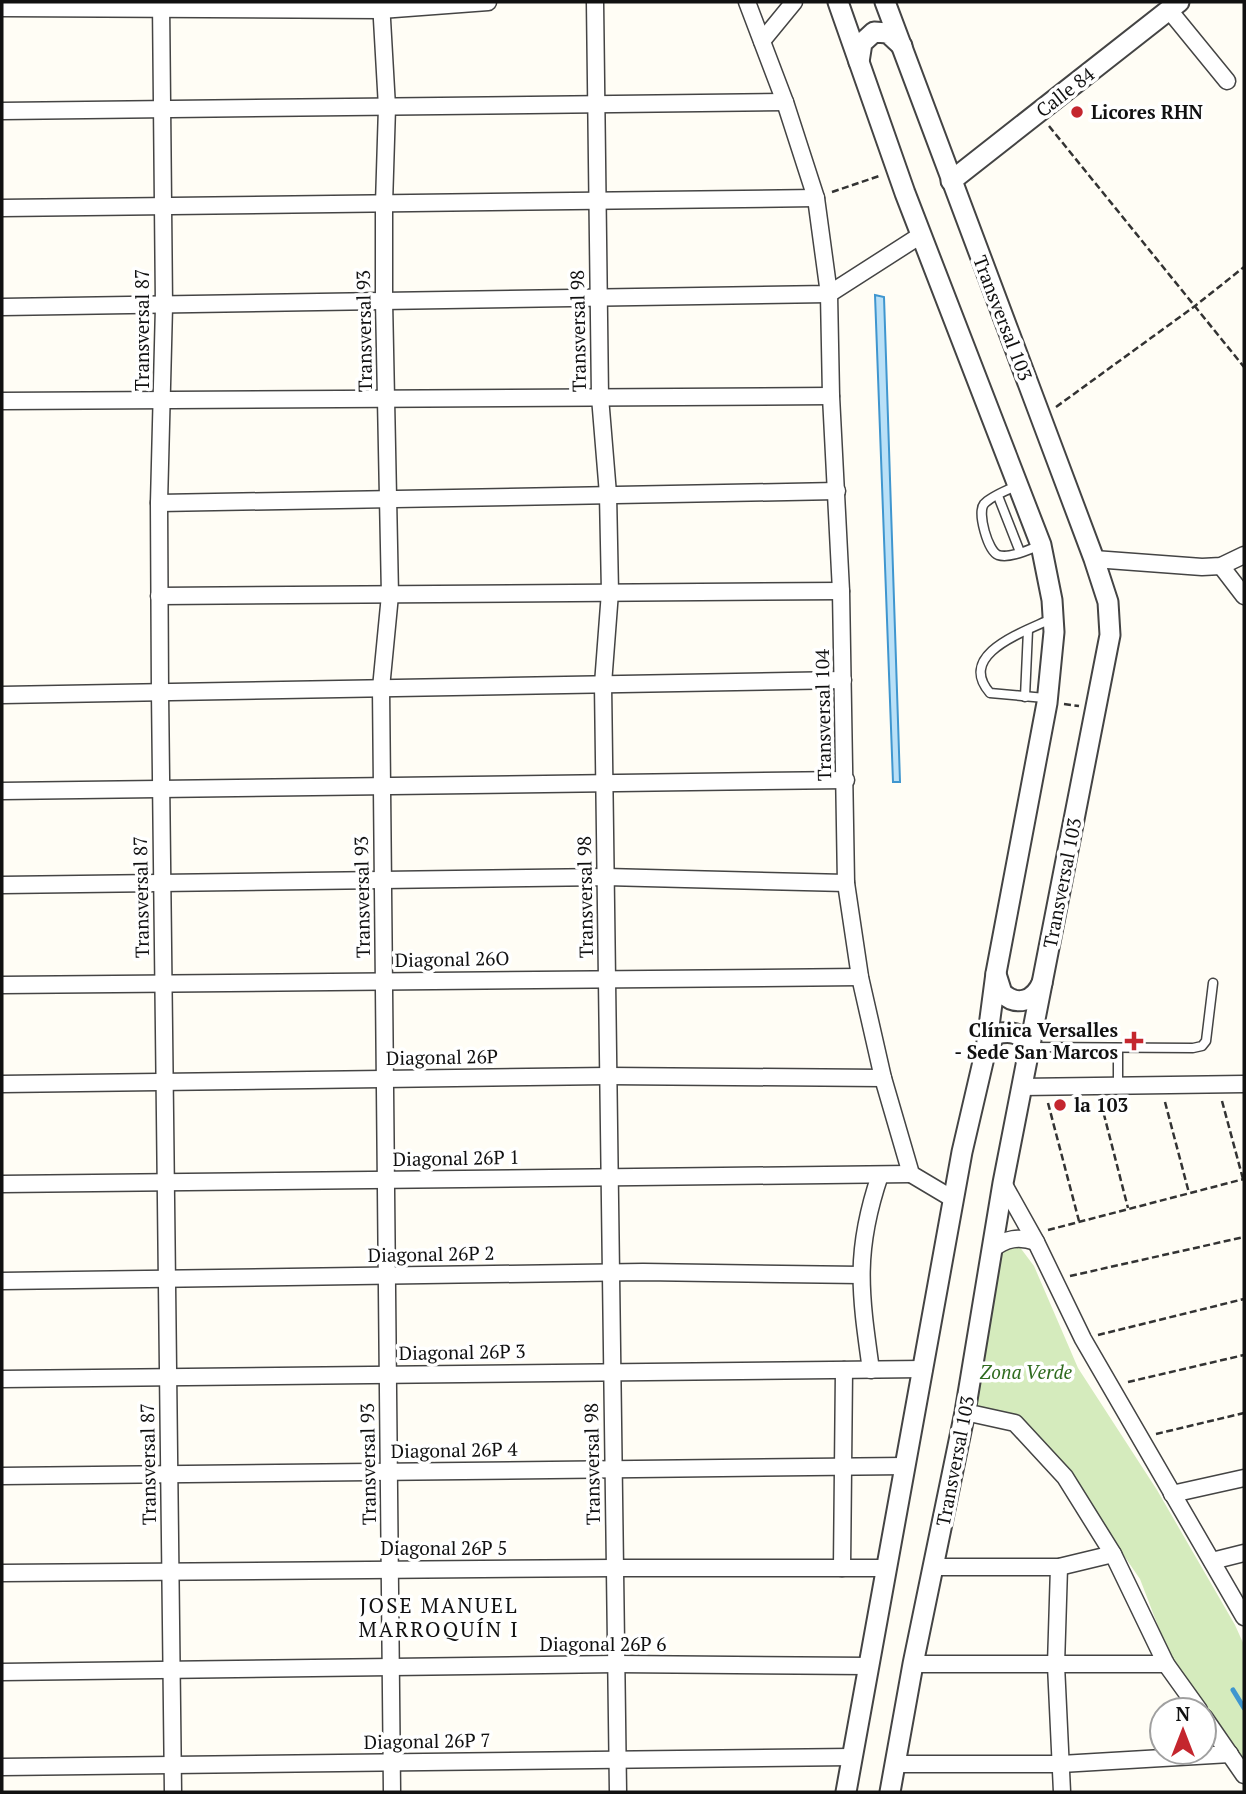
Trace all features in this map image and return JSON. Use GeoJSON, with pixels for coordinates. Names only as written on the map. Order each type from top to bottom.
{"type":"FeatureCollection","features":[{"type":"Feature","properties":{"kind":"street"},"geometry":{"type":"LineString","coordinates":[[2,8],[161,5],[381,6],[488,2]]}},
{"type":"Feature","properties":{"kind":"street","name":"Transversal 98"},"geometry":{"type":"LineString","coordinates":[[595,2],[600,397],[608,494],[610,592],[603,684],[618,1792]]}},
{"type":"Feature","properties":{"kind":"street"},"geometry":{"type":"LineString","coordinates":[[2,208],[816,198],[785,102],[747,2]]}},
{"type":"Feature","properties":{"kind":"street"},"geometry":{"type":"LineString","coordinates":[[762,41],[794,2]]}},
{"type":"Feature","properties":{"kind":"street"},"geometry":{"type":"LineString","coordinates":[[838,2],[921,235],[1041,545],[1055,632],[1047,701],[996,973],[986,1049],[953,1199],[846,1792]]}},
{"type":"Feature","properties":{"kind":"street","name":"Transversal 103"},"geometry":{"type":"LineString","coordinates":[[885,2],[1094,559],[1108,602],[1110,635],[1021,1087],[965,1412],[913,1664],[890,1792]]}},
{"type":"Feature","properties":{"kind":"street","name":"Transversal 87"},"geometry":{"type":"LineString","coordinates":[[161,5],[164,306],[159,503],[159,692],[173,1792]]}},
{"type":"Feature","properties":{"kind":"street","name":"Transversal 93"},"geometry":{"type":"LineString","coordinates":[[381,6],[387,107],[384,301],[390,595],[381,688],[381,786],[392,1792]]}},
{"type":"Feature","properties":{"kind":"street"},"geometry":{"type":"LineString","coordinates":[[1174,6],[1227,81]]}},
{"type":"Feature","properties":{"kind":"street","name":"Calle 84"},"geometry":{"type":"LineString","coordinates":[[951,181],[1174,6]]}},
{"type":"Feature","properties":{"kind":"street"},"geometry":{"type":"LineString","coordinates":[[859,62],[862,43],[874,32],[888,33],[902,47]]}},
{"type":"Feature","properties":{"kind":"street"},"geometry":{"type":"LineString","coordinates":[[2,111],[785,102]]}},
{"type":"Feature","properties":{"kind":"street","name":"Transversal 104"},"geometry":{"type":"LineString","coordinates":[[816,198],[829,294],[831,396],[841,591],[846,883],[860,976],[883,1078],[911,1174]]}},
{"type":"Feature","properties":{"kind":"street"},"geometry":{"type":"LineString","coordinates":[[2,307],[829,294],[921,235]]}},
{"type":"Feature","properties":{"kind":"street"},"geometry":{"type":"LineString","coordinates":[[2,401],[831,396]]}},
{"type":"Feature","properties":{"kind":"street"},"geometry":{"type":"LineString","coordinates":[[159,503],[837,491]]}},
{"type":"Feature","properties":{"kind":"street"},"geometry":{"type":"LineString","coordinates":[[1094,559],[1202,567],[1222,566],[1244,555]]}},
{"type":"Feature","properties":{"kind":"street"},"geometry":{"type":"LineString","coordinates":[[1222,566],[1244,596]]}},
{"type":"Feature","properties":{"kind":"street"},"geometry":{"type":"LineString","coordinates":[[159,596],[841,591]]}},
{"type":"Feature","properties":{"kind":"street"},"geometry":{"type":"LineString","coordinates":[[2,695],[843,680]]}},
{"type":"Feature","properties":{"kind":"street"},"geometry":{"type":"LineString","coordinates":[[2,791],[846,780]]}},
{"type":"Feature","properties":{"kind":"street"},"geometry":{"type":"LineString","coordinates":[[2,885],[606,877],[846,883]]}},
{"type":"Feature","properties":{"kind":"street"},"geometry":{"type":"LineString","coordinates":[[996,973],[1002,993],[1014,1001],[1030,999],[1043,981]]}},
{"type":"Feature","properties":{"kind":"street","name":"Diagonal 26O"},"geometry":{"type":"LineString","coordinates":[[2,985],[860,976]]}},
{"type":"Feature","properties":{"kind":"street"},"geometry":{"type":"LineString","coordinates":[[986,1049],[996,1034],[1010,1032],[1023,1037],[1029,1047]]}},
{"type":"Feature","properties":{"kind":"street","name":"Diagonal 26P"},"geometry":{"type":"LineString","coordinates":[[2,1084],[608,1076],[883,1078]]}},
{"type":"Feature","properties":{"kind":"street"},"geometry":{"type":"LineString","coordinates":[[1021,1087],[1244,1084]]}},
{"type":"Feature","properties":{"kind":"street"},"geometry":{"type":"LineString","coordinates":[[911,1174],[953,1199]]}},
{"type":"Feature","properties":{"kind":"street","name":"Diagonal 26P 1"},"geometry":{"type":"LineString","coordinates":[[2,1184],[911,1174]]}},
{"type":"Feature","properties":{"kind":"street"},"geometry":{"type":"LineString","coordinates":[[872,1370],[861,1303],[861,1275],[865,1224],[880,1175]]}},
{"type":"Feature","properties":{"kind":"street"},"geometry":{"type":"LineString","coordinates":[[1003,1182],[1034,1238],[1083,1339],[1244,1617]]}},
{"type":"Feature","properties":{"kind":"street"},"geometry":{"type":"LineString","coordinates":[[991,1250],[1007,1240],[1034,1238]]}},
{"type":"Feature","properties":{"kind":"street","name":"Diagonal 26P 2"},"geometry":{"type":"LineString","coordinates":[[2,1281],[611,1272],[861,1275]]}},
{"type":"Feature","properties":{"kind":"street","name":"Diagonal 26P 3"},"geometry":{"type":"LineString","coordinates":[[2,1379],[924,1369]]}},
{"type":"Feature","properties":{"kind":"street"},"geometry":{"type":"LineString","coordinates":[[842,1568],[844,1370]]}},
{"type":"Feature","properties":{"kind":"street"},"geometry":{"type":"LineString","coordinates":[[965,1412],[1015,1423],[1065,1477],[1113,1554],[1166,1664],[1189,1696]]}},
{"type":"Feature","properties":{"kind":"street","name":"Diagonal 26P 4"},"geometry":{"type":"LineString","coordinates":[[2,1476],[906,1466]]}},
{"type":"Feature","properties":{"kind":"street"},"geometry":{"type":"LineString","coordinates":[[1172,1494],[1244,1478]]}},
{"type":"Feature","properties":{"kind":"street"},"geometry":{"type":"LineString","coordinates":[[1212,1561],[1244,1553]]}},
{"type":"Feature","properties":{"kind":"street"},"geometry":{"type":"LineString","coordinates":[[933,1567],[1059,1567],[1113,1554]]}},
{"type":"Feature","properties":{"kind":"street"},"geometry":{"type":"LineString","coordinates":[[1059,1567],[1056,1665],[1062,1792]]}},
{"type":"Feature","properties":{"kind":"street","name":"Diagonal 26P 5"},"geometry":{"type":"LineString","coordinates":[[2,1573],[887,1568]]}},
{"type":"Feature","properties":{"kind":"street","name":"Diagonal 26P 6"},"geometry":{"type":"LineString","coordinates":[[2,1672],[616,1664],[869,1666]]}},
{"type":"Feature","properties":{"kind":"street"},"geometry":{"type":"LineString","coordinates":[[913,1664],[1166,1664]]}},
{"type":"Feature","properties":{"kind":"street"},"geometry":{"type":"LineString","coordinates":[[1218,1737],[1244,1775]]}},
{"type":"Feature","properties":{"kind":"street"},"geometry":{"type":"LineString","coordinates":[[895,1764],[1061,1764],[1230,1754]]}},
{"type":"Feature","properties":{"kind":"street","name":"Diagonal 26P 7"},"geometry":{"type":"LineString","coordinates":[[2,1767],[852,1757]]}},
{"type":"Feature","properties":{"kind":"lane"},"geometry":{"type":"LineString","coordinates":[[1018,485],[984,504],[980,514],[987,538],[992,551],[998,555],[1041,545]]}},
{"type":"Feature","properties":{"kind":"lane"},"geometry":{"type":"LineString","coordinates":[[998,496],[1020,552]]}},
{"type":"Feature","properties":{"kind":"lane"},"geometry":{"type":"LineString","coordinates":[[1047,701],[990,693],[980,671],[986,654],[1054,617]]}},
{"type":"Feature","properties":{"kind":"lane"},"geometry":{"type":"LineString","coordinates":[[1024,697],[1028,630]]}},
{"type":"Feature","properties":{"kind":"lane"},"geometry":{"type":"LineString","coordinates":[[1029,1047],[1202,1046],[1206,1041],[1213,983]]}},
{"type":"Feature","properties":{"kind":"lane"},"geometry":{"type":"LineString","coordinates":[[1118,1048],[1118,1086]]}},
{"type":"Feature","properties":{"kind":"path"},"geometry":{"type":"LineString","coordinates":[[1038,113],[1244,367]]}},
{"type":"Feature","properties":{"kind":"path"},"geometry":{"type":"LineString","coordinates":[[1041,418],[1244,267]]}},
{"type":"Feature","properties":{"kind":"path"},"geometry":{"type":"LineString","coordinates":[[1047,701],[1096,707]]}},
{"type":"Feature","properties":{"kind":"path"},"geometry":{"type":"LineString","coordinates":[[1160,1085],[1189,1193]]}},
{"type":"Feature","properties":{"kind":"path"},"geometry":{"type":"LineString","coordinates":[[1034,1238],[1079,1221],[1243,1179],[1218,1085]]}},
{"type":"Feature","properties":{"kind":"path"},"geometry":{"type":"LineString","coordinates":[[1096,1086],[1128,1209]]}},
{"type":"Feature","properties":{"kind":"path"},"geometry":{"type":"LineString","coordinates":[[1044,1087],[1079,1221]]}},
{"type":"Feature","properties":{"kind":"path"},"geometry":{"type":"LineString","coordinates":[[1054,1279],[1244,1237]]}},
{"type":"Feature","properties":{"kind":"path"},"geometry":{"type":"LineString","coordinates":[[1083,1339],[1244,1299]]}},
{"type":"Feature","properties":{"kind":"path"},"geometry":{"type":"LineString","coordinates":[[1111,1386],[1244,1355]]}},
{"type":"Feature","properties":{"kind":"path"},"geometry":{"type":"LineString","coordinates":[[1141,1438],[1244,1413]]}},
{"type":"Feature","properties":{"kind":"green space","name":"Zona Verde"},"geometry":{"type":"Polygon","coordinates":[[[1019,1246],[1034,1266],[1078,1368],[1157,1490],[1235,1625],[1244,1645],[1244,1768],[1218,1730],[1218,1696],[1195,1696],[1171,1660],[1140,1579],[1067,1473],[1017,1422],[968,1410],[995,1253],[1019,1246]]]}},
{"type":"Feature","properties":{"kind":"water"},"geometry":{"type":"Polygon","coordinates":[[[875,295],[884,297],[900,782],[893,782],[875,295]]]}},
{"type":"Feature","properties":{"kind":"waterway"},"geometry":{"type":"LineString","coordinates":[[1233,1690],[1244,1708]]}},
{"type":"Feature","properties":{"kind":"place","name":"Licores RHN"},"geometry":{"type":"Point","coordinates":[1077,112]}},
{"type":"Feature","properties":{"kind":"place","name":"Clínica Versalles - Sede San Marcos"},"geometry":{"type":"Point","coordinates":[1134,1041]}},
{"type":"Feature","properties":{"kind":"place","name":"la 103"},"geometry":{"type":"Point","coordinates":[1060,1105]}},
{"type":"Feature","properties":{"kind":"district","name":"JOSE MANUEL MARROQUÍN I"},"geometry":{"type":"Point","coordinates":[439,1618]}}]}
